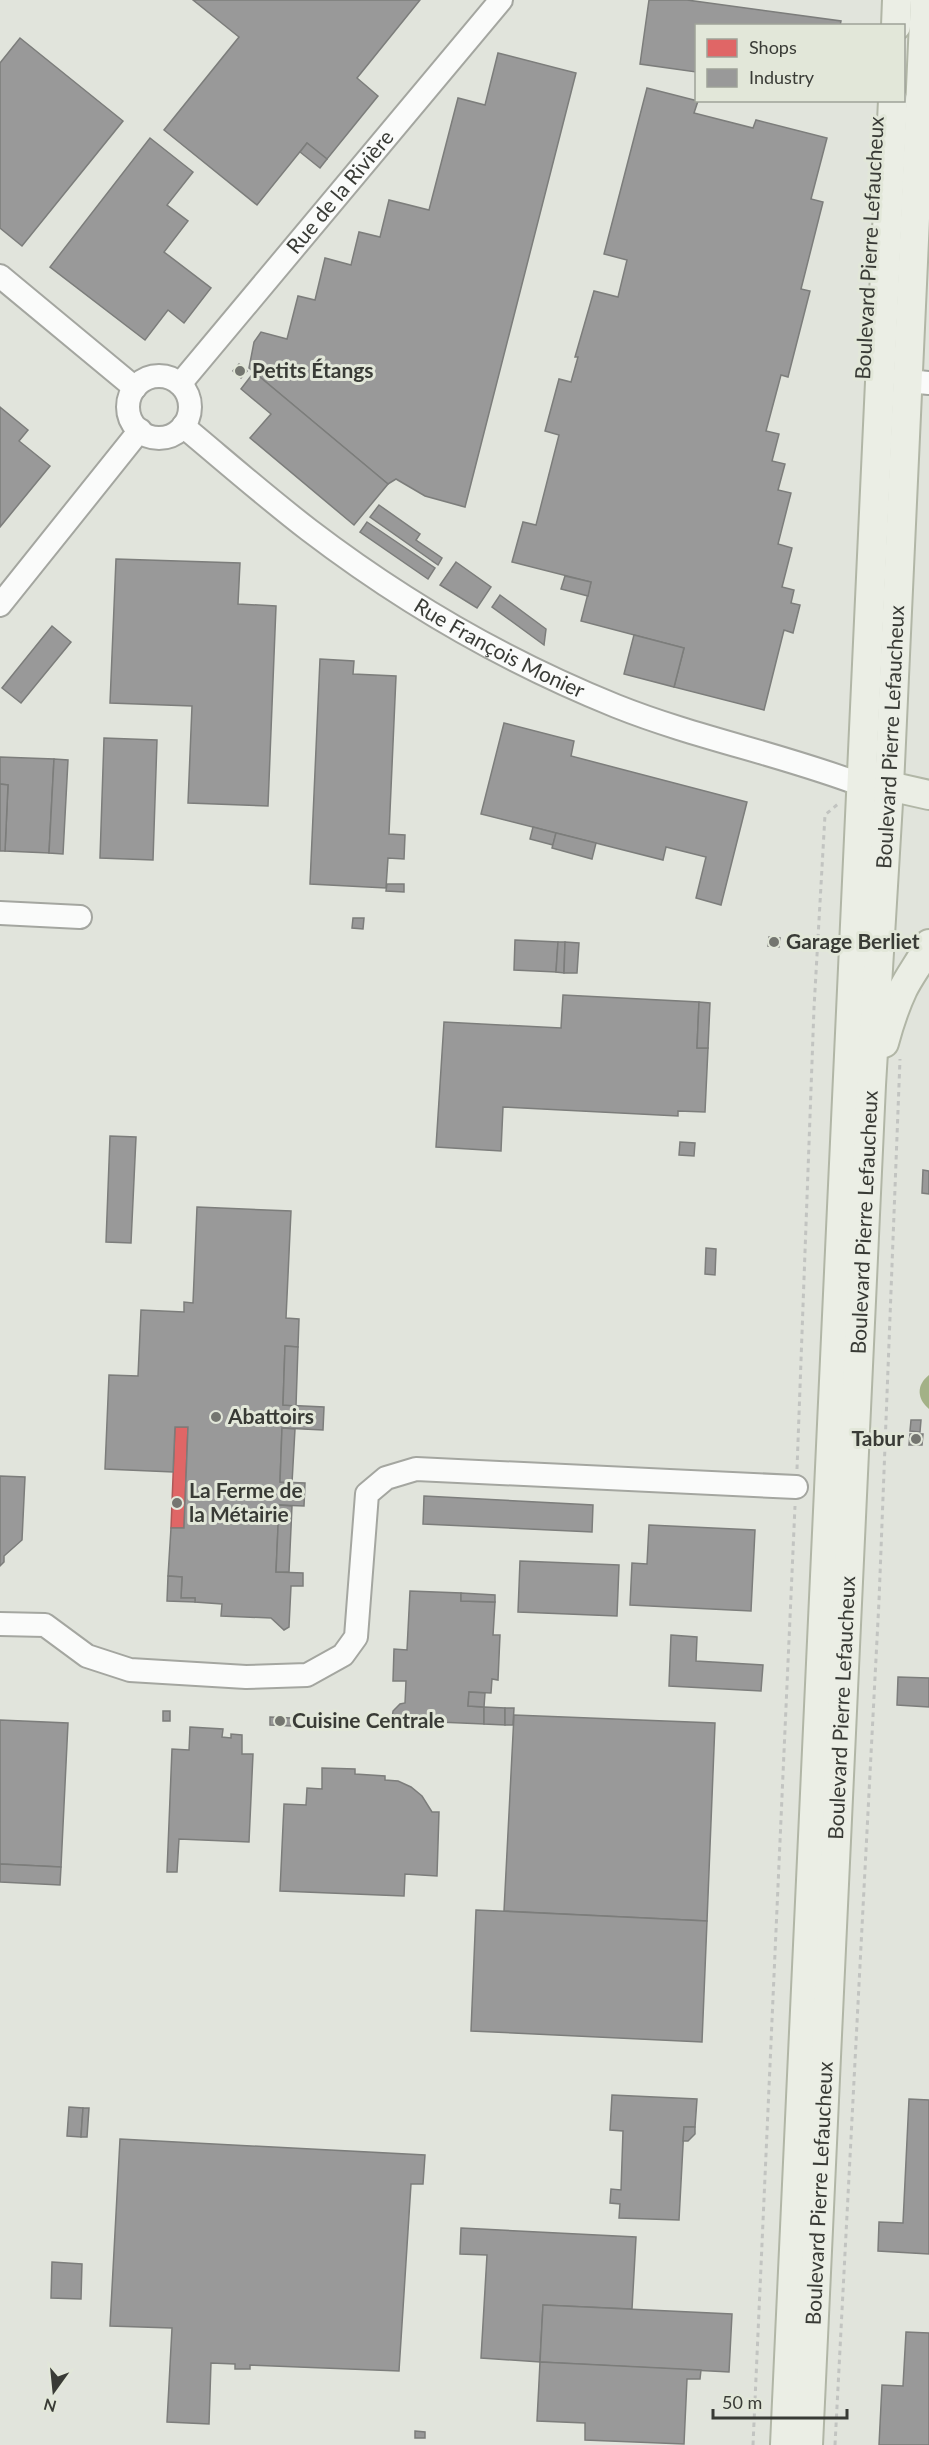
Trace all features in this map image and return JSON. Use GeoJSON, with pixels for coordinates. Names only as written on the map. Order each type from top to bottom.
{"type":"FeatureCollection","features":[{"type":"Feature","properties":{"kind":"main road"},"geometry":{"type":"LineString","coordinates":[[896,24],[897,0]]}},
{"type":"Feature","properties":{"kind":"main road","name":"Boulevard Pierre Lefaucheux"},"geometry":{"type":"LineString","coordinates":[[785,2445],[875,786],[918,382],[925,0]]}},
{"type":"Feature","properties":{"kind":"main road","name":"Boulevard Pierre Lefaucheux"},"geometry":{"type":"LineString","coordinates":[[808,2445],[871,1085],[875,786],[893,102]]}},
{"type":"Feature","properties":{"kind":"main road"},"geometry":{"type":"LineString","coordinates":[[875,786],[929,795]]}},
{"type":"Feature","properties":{"kind":"main road"},"geometry":{"type":"LineString","coordinates":[[871,1085],[892,1014],[904,987],[929,944]]}},
{"type":"Feature","properties":{"kind":"street","name":"Rue de la Rivière"},"geometry":{"type":"LineString","coordinates":[[180,384],[501,0]]}},
{"type":"Feature","properties":{"kind":"street"},"geometry":{"type":"LineString","coordinates":[[0,276],[135,388]]}},
{"type":"Feature","properties":{"kind":"street"},"geometry":{"type":"LineString","coordinates":[[155,376],[165,376],[180,384],[188,394],[190,405],[189,414],[183,426],[169,436],[159,438],[140,430],[129,413],[129,403],[135,388],[145,379],[155,376]]}},
{"type":"Feature","properties":{"kind":"street","name":"Rue François Monier"},"geometry":{"type":"LineString","coordinates":[[183,426],[279,507],[341,553],[405,596],[492,647],[542,673],[615,705],[690,733],[875,786]]}},
{"type":"Feature","properties":{"kind":"street"},"geometry":{"type":"LineString","coordinates":[[0,605],[140,430]]}},
{"type":"Feature","properties":{"kind":"street"},"geometry":{"type":"LineString","coordinates":[[0,913],[80,917]]}},
{"type":"Feature","properties":{"kind":"street"},"geometry":{"type":"LineString","coordinates":[[0,1624],[45,1625],[87,1656],[130,1670],[246,1677],[307,1675],[343,1655],[356,1637],[367,1494],[386,1478],[416,1469],[796,1487]]}},
{"type":"Feature","properties":{"kind":"path","name":"Boulevard Pierre Lefaucheux"},"geometry":{"type":"LineString","coordinates":[[753,2445],[796,1487],[814,1008],[825,815],[875,786]]}},
{"type":"Feature","properties":{"kind":"path","name":"Boulevard Pierre Lefaucheux"},"geometry":{"type":"LineString","coordinates":[[835,2445],[879,1601],[902,1052]]}},
{"type":"Feature","properties":{"kind":"shaded area"},"geometry":{"type":"Polygon","coordinates":[[[929,1375],[929,1409],[922,1401],[920,1388],[929,1375]]]}},
{"type":"Feature","properties":{"kind":"building: Shops"},"geometry":{"type":"Polygon","coordinates":[[[175,1427],[188,1427],[184,1528],[171,1528],[175,1427]]]}},
{"type":"Feature","properties":{"kind":"building: Industry"},"geometry":{"type":"Polygon","coordinates":[[[193,0],[420,0],[357,78],[378,96],[327,159],[307,143],[257,205],[164,130],[239,37],[193,0]]]}},
{"type":"Feature","properties":{"kind":"building: Industry"},"geometry":{"type":"Polygon","coordinates":[[[649,0],[687,0],[841,21],[840,24],[695,24],[695,72],[640,64],[649,0]]]}},
{"type":"Feature","properties":{"kind":"building: Industry"},"geometry":{"type":"Polygon","coordinates":[[[20,38],[123,121],[22,246],[0,228],[0,63],[20,38]]]}},
{"type":"Feature","properties":{"kind":"building: Industry"},"geometry":{"type":"Polygon","coordinates":[[[498,53],[576,73],[465,507],[425,496],[396,479],[388,484],[249,368],[254,342],[261,332],[287,339],[298,296],[315,300],[325,258],[351,265],[359,232],[380,237],[389,200],[429,210],[458,98],[485,105],[498,53]]]}},
{"type":"Feature","properties":{"kind":"building: Industry"},"geometry":{"type":"Polygon","coordinates":[[[647,88],[695,100],[698,102],[694,113],[753,128],[756,120],[827,138],[811,199],[823,202],[801,289],[810,291],[788,377],[781,375],[766,431],[779,434],[772,461],[785,464],[778,490],[791,493],[778,544],[792,548],[782,587],[794,590],[791,603],[800,605],[793,633],[784,630],[764,710],[674,687],[684,648],[581,621],[591,582],[512,562],[523,522],[536,525],[559,435],[545,431],[559,379],[571,382],[578,357],[575,357],[594,291],[618,297],[627,260],[604,254],[647,88]]]}},
{"type":"Feature","properties":{"kind":"building: Industry"},"geometry":{"type":"Polygon","coordinates":[[[150,138],[193,172],[167,205],[188,221],[164,252],[211,288],[184,323],[168,310],[145,340],[50,267],[150,138]]]}},
{"type":"Feature","properties":{"kind":"building: Industry"},"geometry":{"type":"Polygon","coordinates":[[[307,143],[327,159],[320,168],[300,152],[307,143]]]}},
{"type":"Feature","properties":{"kind":"building: Industry","name":"Petits Étangs"},"geometry":{"type":"Polygon","coordinates":[[[239,364],[247,371],[241,378],[233,371],[239,364]]]}},
{"type":"Feature","properties":{"kind":"building: Industry"},"geometry":{"type":"Polygon","coordinates":[[[254,372],[388,484],[354,525],[250,438],[271,414],[241,389],[254,372]]]}},
{"type":"Feature","properties":{"kind":"building: Industry"},"geometry":{"type":"Polygon","coordinates":[[[0,407],[28,430],[19,441],[50,466],[0,527],[0,407]]]}},
{"type":"Feature","properties":{"kind":"building: Industry"},"geometry":{"type":"Polygon","coordinates":[[[379,505],[420,534],[416,540],[442,558],[438,565],[370,517],[379,505]]]}},
{"type":"Feature","properties":{"kind":"building: Industry"},"geometry":{"type":"Polygon","coordinates":[[[367,522],[435,568],[428,579],[360,532],[367,522]]]}},
{"type":"Feature","properties":{"kind":"building: Industry"},"geometry":{"type":"Polygon","coordinates":[[[116,559],[240,563],[238,604],[276,606],[268,806],[188,803],[192,706],[110,703],[116,559]]]}},
{"type":"Feature","properties":{"kind":"building: Industry"},"geometry":{"type":"Polygon","coordinates":[[[456,562],[491,587],[477,608],[440,585],[456,562]]]}},
{"type":"Feature","properties":{"kind":"building: Industry"},"geometry":{"type":"Polygon","coordinates":[[[565,576],[591,582],[588,596],[561,589],[565,576]]]}},
{"type":"Feature","properties":{"kind":"building: Industry"},"geometry":{"type":"Polygon","coordinates":[[[500,595],[546,629],[544,645],[492,607],[500,595]]]}},
{"type":"Feature","properties":{"kind":"building: Industry"},"geometry":{"type":"Polygon","coordinates":[[[52,626],[71,642],[21,703],[2,688],[52,626]]]}},
{"type":"Feature","properties":{"kind":"building: Industry"},"geometry":{"type":"Polygon","coordinates":[[[634,635],[684,648],[674,687],[624,674],[634,635]]]}},
{"type":"Feature","properties":{"kind":"building: Industry"},"geometry":{"type":"Polygon","coordinates":[[[320,659],[354,661],[353,674],[396,676],[389,834],[405,835],[404,859],[388,858],[386,888],[310,884],[320,659]]]}},
{"type":"Feature","properties":{"kind":"building: Industry"},"geometry":{"type":"Polygon","coordinates":[[[504,723],[574,741],[571,756],[747,802],[721,905],[696,898],[706,857],[666,847],[663,860],[481,814],[504,723]]]}},
{"type":"Feature","properties":{"kind":"building: Industry"},"geometry":{"type":"Polygon","coordinates":[[[104,738],[157,740],[153,860],[100,858],[104,738]]]}},
{"type":"Feature","properties":{"kind":"building: Industry"},"geometry":{"type":"Polygon","coordinates":[[[0,757],[54,759],[49,853],[5,851],[8,785],[0,784],[0,757]]]}},
{"type":"Feature","properties":{"kind":"building: Industry"},"geometry":{"type":"Polygon","coordinates":[[[54,759],[68,760],[63,854],[49,853],[54,759]]]}},
{"type":"Feature","properties":{"kind":"building: Industry"},"geometry":{"type":"Polygon","coordinates":[[[0,784],[8,785],[5,851],[0,851],[0,784]]]}},
{"type":"Feature","properties":{"kind":"building: Industry"},"geometry":{"type":"Polygon","coordinates":[[[533,827],[556,833],[553,845],[530,839],[533,827]]]}},
{"type":"Feature","properties":{"kind":"building: Industry"},"geometry":{"type":"Polygon","coordinates":[[[556,833],[596,843],[592,859],[552,848],[556,833]]]}},
{"type":"Feature","properties":{"kind":"building: Industry"},"geometry":{"type":"Polygon","coordinates":[[[387,884],[404,884],[404,892],[386,891],[387,884]]]}},
{"type":"Feature","properties":{"kind":"building: Industry"},"geometry":{"type":"Polygon","coordinates":[[[353,918],[364,918],[363,929],[352,928],[353,918]]]}},
{"type":"Feature","properties":{"kind":"building: Industry","name":"Garage Berliet"},"geometry":{"type":"Polygon","coordinates":[[[769,937],[780,938],[779,947],[768,946],[769,937]]]}},
{"type":"Feature","properties":{"kind":"building: Industry"},"geometry":{"type":"Polygon","coordinates":[[[515,940],[558,942],[556,972],[514,970],[515,940]]]}},
{"type":"Feature","properties":{"kind":"building: Industry"},"geometry":{"type":"Polygon","coordinates":[[[558,942],[565,942],[564,973],[556,972],[558,942]]]}},
{"type":"Feature","properties":{"kind":"building: Industry"},"geometry":{"type":"Polygon","coordinates":[[[565,942],[579,943],[577,973],[564,973],[565,942]]]}},
{"type":"Feature","properties":{"kind":"building: Industry"},"geometry":{"type":"Polygon","coordinates":[[[563,995],[699,1002],[697,1048],[708,1048],[705,1112],[678,1111],[678,1116],[503,1107],[501,1151],[436,1147],[444,1022],[561,1028],[563,995]]]}},
{"type":"Feature","properties":{"kind":"building: Industry"},"geometry":{"type":"Polygon","coordinates":[[[699,1002],[710,1003],[708,1048],[697,1048],[699,1002]]]}},
{"type":"Feature","properties":{"kind":"building: Industry"},"geometry":{"type":"Polygon","coordinates":[[[110,1136],[136,1137],[131,1243],[106,1242],[110,1136]]]}},
{"type":"Feature","properties":{"kind":"building: Industry"},"geometry":{"type":"Polygon","coordinates":[[[680,1142],[695,1143],[694,1156],[679,1155],[680,1142]]]}},
{"type":"Feature","properties":{"kind":"building: Industry"},"geometry":{"type":"Polygon","coordinates":[[[923,1170],[929,1171],[929,1194],[922,1193],[923,1170]]]}},
{"type":"Feature","properties":{"kind":"building: Industry","name":"Abattoirs"},"geometry":{"type":"Polygon","coordinates":[[[197,1207],[291,1211],[286,1318],[299,1319],[298,1347],[285,1346],[283,1405],[324,1407],[323,1430],[282,1428],[280,1482],[305,1483],[304,1506],[279,1505],[276,1572],[303,1573],[303,1586],[291,1586],[289,1627],[284,1630],[271,1618],[221,1616],[222,1604],[195,1602],[195,1598],[181,1598],[182,1577],[168,1576],[171,1528],[184,1528],[188,1427],[175,1427],[173,1472],[105,1469],[109,1375],[138,1376],[141,1310],[184,1312],[184,1302],[193,1303],[197,1207]]]}},
{"type":"Feature","properties":{"kind":"building: Industry"},"geometry":{"type":"Polygon","coordinates":[[[706,1248],[716,1249],[715,1275],[705,1274],[706,1248]]]}},
{"type":"Feature","properties":{"kind":"building: Industry"},"geometry":{"type":"Polygon","coordinates":[[[285,1346],[298,1347],[296,1406],[283,1405],[285,1346]]]}},
{"type":"Feature","properties":{"kind":"building: Industry"},"geometry":{"type":"Polygon","coordinates":[[[911,1420],[921,1420],[920,1432],[910,1431],[911,1420]]]}},
{"type":"Feature","properties":{"kind":"building: Industry"},"geometry":{"type":"Polygon","coordinates":[[[282,1428],[295,1429],[292,1483],[280,1482],[282,1428]]]}},
{"type":"Feature","properties":{"kind":"building: Industry","name":"Tabur"},"geometry":{"type":"Polygon","coordinates":[[[910,1434],[923,1434],[922,1445],[909,1445],[910,1434]]]}},
{"type":"Feature","properties":{"kind":"building: Industry"},"geometry":{"type":"Polygon","coordinates":[[[0,1476],[25,1477],[22,1540],[4,1556],[4,1562],[0,1566],[0,1476]]]}},
{"type":"Feature","properties":{"kind":"building: Industry"},"geometry":{"type":"Polygon","coordinates":[[[424,1496],[593,1505],[592,1532],[423,1524],[424,1496]]]}},
{"type":"Feature","properties":{"kind":"building: Industry"},"geometry":{"type":"Polygon","coordinates":[[[279,1505],[292,1506],[289,1572],[276,1572],[279,1505]]]}},
{"type":"Feature","properties":{"kind":"building: Industry"},"geometry":{"type":"Polygon","coordinates":[[[649,1525],[755,1530],[751,1611],[630,1605],[632,1563],[647,1564],[649,1525]]]}},
{"type":"Feature","properties":{"kind":"building: Industry"},"geometry":{"type":"Polygon","coordinates":[[[520,1561],[619,1565],[617,1616],[518,1612],[520,1561]]]}},
{"type":"Feature","properties":{"kind":"building: Industry"},"geometry":{"type":"Polygon","coordinates":[[[168,1576],[182,1577],[181,1598],[195,1598],[195,1602],[167,1601],[168,1576]]]}},
{"type":"Feature","properties":{"kind":"building: Industry"},"geometry":{"type":"Polygon","coordinates":[[[410,1591],[461,1593],[461,1601],[495,1602],[493,1635],[500,1635],[498,1680],[492,1679],[491,1693],[469,1692],[468,1706],[484,1707],[484,1724],[392,1720],[393,1711],[400,1704],[405,1703],[406,1681],[393,1681],[394,1649],[407,1650],[410,1591]]]}},
{"type":"Feature","properties":{"kind":"building: Industry"},"geometry":{"type":"Polygon","coordinates":[[[461,1593],[495,1595],[495,1602],[461,1601],[461,1593]]]}},
{"type":"Feature","properties":{"kind":"building: Industry"},"geometry":{"type":"Polygon","coordinates":[[[671,1635],[697,1637],[696,1661],[763,1665],[761,1691],[669,1686],[671,1635]]]}},
{"type":"Feature","properties":{"kind":"building: Industry"},"geometry":{"type":"Polygon","coordinates":[[[898,1677],[929,1678],[929,1707],[897,1705],[898,1677]]]}},
{"type":"Feature","properties":{"kind":"building: Industry"},"geometry":{"type":"Polygon","coordinates":[[[469,1692],[485,1693],[484,1707],[468,1706],[469,1692]]]}},
{"type":"Feature","properties":{"kind":"building: Industry"},"geometry":{"type":"Polygon","coordinates":[[[484,1707],[505,1708],[505,1725],[484,1724],[484,1707]]]}},
{"type":"Feature","properties":{"kind":"building: Industry"},"geometry":{"type":"Polygon","coordinates":[[[505,1708],[514,1708],[513,1725],[505,1725],[505,1708]]]}},
{"type":"Feature","properties":{"kind":"building: Industry"},"geometry":{"type":"Polygon","coordinates":[[[163,1711],[170,1711],[170,1721],[163,1721],[163,1711]]]}},
{"type":"Feature","properties":{"kind":"building: Industry"},"geometry":{"type":"Polygon","coordinates":[[[514,1715],[715,1723],[707,1921],[504,1911],[514,1715]]]}},
{"type":"Feature","properties":{"kind":"building: Industry","name":"Cuisine Centrale"},"geometry":{"type":"Polygon","coordinates":[[[270,1717],[291,1718],[291,1726],[270,1725],[270,1717]]]}},
{"type":"Feature","properties":{"kind":"building: Industry"},"geometry":{"type":"Polygon","coordinates":[[[0,1720],[68,1723],[61,1867],[0,1864],[0,1720]]]}},
{"type":"Feature","properties":{"kind":"building: Industry"},"geometry":{"type":"Polygon","coordinates":[[[190,1727],[223,1729],[222,1737],[231,1738],[231,1734],[242,1735],[242,1754],[253,1754],[249,1842],[179,1839],[177,1872],[167,1872],[172,1749],[189,1750],[190,1727]]]}},
{"type":"Feature","properties":{"kind":"building: Industry"},"geometry":{"type":"Polygon","coordinates":[[[322,1768],[355,1769],[355,1774],[385,1776],[385,1780],[398,1781],[411,1787],[422,1796],[432,1812],[439,1812],[437,1876],[405,1874],[404,1896],[280,1891],[284,1804],[306,1805],[307,1788],[322,1789],[322,1768]]]}},
{"type":"Feature","properties":{"kind":"building: Industry"},"geometry":{"type":"Polygon","coordinates":[[[0,1864],[61,1867],[60,1885],[0,1882],[0,1864]]]}},
{"type":"Feature","properties":{"kind":"building: Industry"},"geometry":{"type":"Polygon","coordinates":[[[476,1910],[707,1921],[702,2042],[471,2031],[476,1910]]]}},
{"type":"Feature","properties":{"kind":"building: Industry"},"geometry":{"type":"Polygon","coordinates":[[[612,2095],[697,2099],[695,2127],[684,2127],[679,2220],[619,2218],[620,2204],[610,2203],[611,2189],[621,2190],[623,2131],[610,2130],[612,2095]]]}},
{"type":"Feature","properties":{"kind":"building: Industry"},"geometry":{"type":"Polygon","coordinates":[[[909,2099],[929,2100],[929,2254],[878,2251],[879,2222],[903,2223],[909,2099]]]}},
{"type":"Feature","properties":{"kind":"building: Industry"},"geometry":{"type":"Polygon","coordinates":[[[69,2107],[83,2108],[81,2137],[67,2136],[69,2107]]]}},
{"type":"Feature","properties":{"kind":"building: Industry"},"geometry":{"type":"Polygon","coordinates":[[[83,2108],[89,2108],[87,2137],[81,2137],[83,2108]]]}},
{"type":"Feature","properties":{"kind":"building: Industry"},"geometry":{"type":"Polygon","coordinates":[[[684,2127],[695,2127],[695,2134],[688,2141],[683,2141],[684,2127]]]}},
{"type":"Feature","properties":{"kind":"building: Industry"},"geometry":{"type":"Polygon","coordinates":[[[120,2139],[425,2155],[423,2184],[411,2184],[399,2371],[250,2365],[250,2369],[235,2369],[235,2364],[211,2363],[209,2424],[167,2422],[172,2328],[110,2326],[120,2139]]]}},
{"type":"Feature","properties":{"kind":"building: Industry"},"geometry":{"type":"Polygon","coordinates":[[[461,2228],[636,2237],[632,2309],[543,2305],[540,2362],[481,2358],[487,2255],[460,2254],[461,2228]]]}},
{"type":"Feature","properties":{"kind":"building: Industry"},"geometry":{"type":"Polygon","coordinates":[[[52,2262],[82,2264],[81,2299],[51,2298],[52,2262]]]}},
{"type":"Feature","properties":{"kind":"building: Industry"},"geometry":{"type":"Polygon","coordinates":[[[543,2305],[732,2314],[729,2372],[540,2362],[543,2305]]]}},
{"type":"Feature","properties":{"kind":"building: Industry"},"geometry":{"type":"Polygon","coordinates":[[[906,2332],[929,2333],[929,2445],[879,2445],[882,2385],[903,2386],[906,2332]]]}},
{"type":"Feature","properties":{"kind":"building: Industry"},"geometry":{"type":"Polygon","coordinates":[[[540,2362],[701,2370],[700,2379],[687,2379],[684,2444],[585,2440],[585,2423],[537,2421],[540,2362]]]}},
{"type":"Feature","properties":{"kind":"building: Industry"},"geometry":{"type":"Polygon","coordinates":[[[415,2431],[425,2432],[425,2438],[415,2438],[415,2431]]]}},
{"type":"Feature","properties":{"kind":"place","name":"Petits Étangs"},"geometry":{"type":"Point","coordinates":[240,371]}},
{"type":"Feature","properties":{"kind":"place","name":"Garage Berliet"},"geometry":{"type":"Point","coordinates":[774,942]}},
{"type":"Feature","properties":{"kind":"place","name":"Abattoirs"},"geometry":{"type":"Point","coordinates":[216,1417]}},
{"type":"Feature","properties":{"kind":"place","name":"Tabur"},"geometry":{"type":"Point","coordinates":[916,1439]}},
{"type":"Feature","properties":{"kind":"place","name":"La Ferme de la Métairie"},"geometry":{"type":"Point","coordinates":[177,1503]}},
{"type":"Feature","properties":{"kind":"place","name":"Cuisine Centrale"},"geometry":{"type":"Point","coordinates":[280,1721]}}]}
